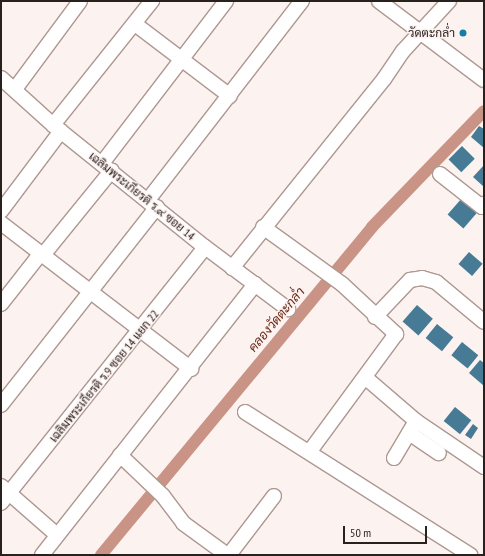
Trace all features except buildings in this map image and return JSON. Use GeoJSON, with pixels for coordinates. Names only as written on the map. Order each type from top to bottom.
{"type":"FeatureCollection","features":[{"type":"Feature","properties":{"kind":"street"},"geometry":{"type":"LineString","coordinates":[[14,88],[80,1]]}},
{"type":"Feature","properties":{"kind":"street"},"geometry":{"type":"LineString","coordinates":[[1,211],[57,128],[152,1]]}},
{"type":"Feature","properties":{"kind":"street"},"geometry":{"type":"LineString","coordinates":[[1,304],[42,254],[226,1]]}},
{"type":"Feature","properties":{"kind":"street"},"geometry":{"type":"LineString","coordinates":[[1,405],[91,292],[152,203],[302,1]]}},
{"type":"Feature","properties":{"kind":"street"},"geometry":{"type":"LineString","coordinates":[[379,1],[484,80]]}},
{"type":"Feature","properties":{"kind":"street"},"geometry":{"type":"LineString","coordinates":[[232,268],[263,227],[420,32],[449,1]]}},
{"type":"Feature","properties":{"kind":"street"},"geometry":{"type":"LineString","coordinates":[[135,24],[230,96]]}},
{"type":"Feature","properties":{"kind":"street","name":"เฉลิมพระเกียรติ ร.๙ ซอย 14"},"geometry":{"type":"LineString","coordinates":[[2,80],[14,88],[57,128],[107,166],[205,247],[288,309]]}},
{"type":"Feature","properties":{"kind":"street"},"geometry":{"type":"LineString","coordinates":[[440,174],[482,207],[484,204]]}},
{"type":"Feature","properties":{"kind":"street"},"geometry":{"type":"LineString","coordinates":[[1,223],[190,369]]}},
{"type":"Feature","properties":{"kind":"street"},"geometry":{"type":"LineString","coordinates":[[263,227],[342,284],[375,317],[396,334],[366,378],[310,451]]}},
{"type":"Feature","properties":{"kind":"street","name":"เฉลิมพระเกียรติ ร.9 ซอย 14 แยก 22"},"geometry":{"type":"LineString","coordinates":[[4,495],[141,331],[205,247]]}},
{"type":"Feature","properties":{"kind":"street"},"geometry":{"type":"LineString","coordinates":[[375,317],[410,280],[422,278],[436,282],[484,322]]}},
{"type":"Feature","properties":{"kind":"street"},"geometry":{"type":"LineString","coordinates":[[42,555],[120,455],[190,369],[255,284]]}},
{"type":"Feature","properties":{"kind":"street"},"geometry":{"type":"LineString","coordinates":[[366,378],[439,453]]}},
{"type":"Feature","properties":{"kind":"street"},"geometry":{"type":"LineString","coordinates":[[245,412],[310,451],[470,555]]}},
{"type":"Feature","properties":{"kind":"street"},"geometry":{"type":"LineString","coordinates":[[394,458],[413,427]]}},
{"type":"Feature","properties":{"kind":"street"},"geometry":{"type":"LineString","coordinates":[[413,427],[484,466]]}},
{"type":"Feature","properties":{"kind":"street"},"geometry":{"type":"LineString","coordinates":[[120,455],[163,496],[183,523],[228,555],[274,496]]}},
{"type":"Feature","properties":{"kind":"street"},"geometry":{"type":"LineString","coordinates":[[4,495],[57,535]]}},
{"type":"Feature","properties":{"kind":"waterway","name":"คลองวัดตะกล่ำ"},"geometry":{"type":"LineString","coordinates":[[101,555],[372,227],[484,111]]}},
{"type":"Feature","properties":{"kind":"place","name":"วัดตะกล่ำ"},"geometry":{"type":"Point","coordinates":[463,33]}}]}
